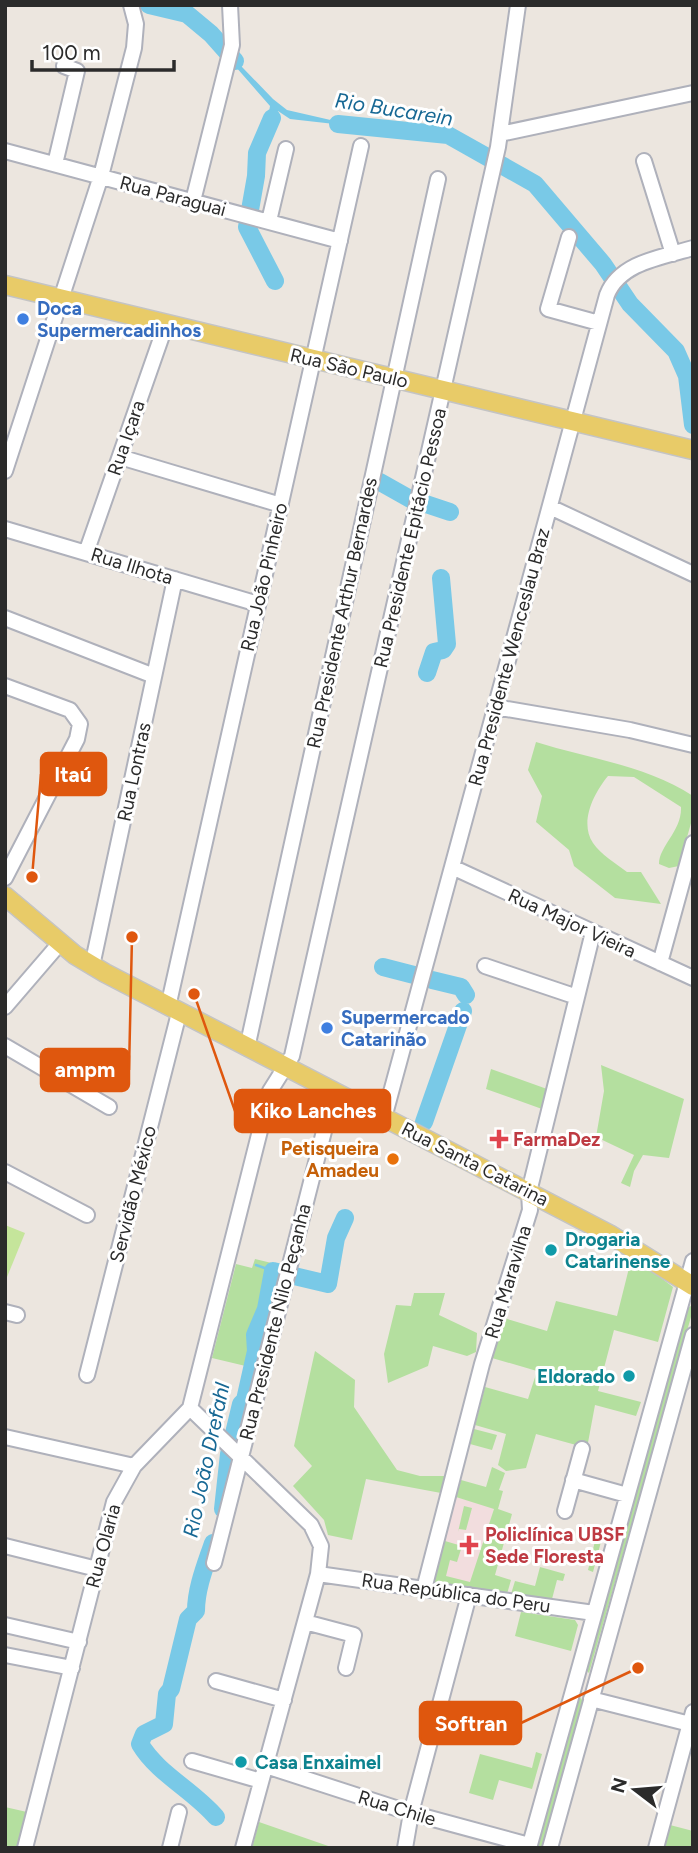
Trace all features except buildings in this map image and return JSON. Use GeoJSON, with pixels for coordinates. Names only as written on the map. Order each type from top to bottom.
{"type":"FeatureCollection","features":[{"type":"Feature","properties":{"kind":"main road","name":"Rua São Paulo"},"geometry":{"type":"LineString","coordinates":[[5,285],[691,449]]}},
{"type":"Feature","properties":{"kind":"main road","name":"Rua Santa Catarina"},"geometry":{"type":"LineString","coordinates":[[5,896],[60,943],[92,966],[609,1234],[690,1284]]}},
{"type":"Feature","properties":{"kind":"street"},"geometry":{"type":"LineString","coordinates":[[193,201],[232,45],[230,5]]}},
{"type":"Feature","properties":{"kind":"street","name":"Rua Presidente Epitácio Pessoa"},"geometry":{"type":"LineString","coordinates":[[285,1068],[292,1056],[494,167],[518,5]]}},
{"type":"Feature","properties":{"kind":"street"},"geometry":{"type":"LineString","coordinates":[[5,471],[101,176],[134,48],[132,10]]}},
{"type":"Feature","properties":{"kind":"street"},"geometry":{"type":"LineString","coordinates":[[55,164],[77,71],[64,66]]}},
{"type":"Feature","properties":{"kind":"street"},"geometry":{"type":"LineString","coordinates":[[499,141],[693,93]]}},
{"type":"Feature","properties":{"kind":"street","name":"Rua João Pinheiro"},"geometry":{"type":"LineString","coordinates":[[173,1010],[258,604],[361,146]]}},
{"type":"Feature","properties":{"kind":"street"},"geometry":{"type":"LineString","coordinates":[[269,221],[286,149]]}},
{"type":"Feature","properties":{"kind":"street","name":"Rua Paraguai"},"geometry":{"type":"LineString","coordinates":[[5,150],[340,241]]}},
{"type":"Feature","properties":{"kind":"street"},"geometry":{"type":"LineString","coordinates":[[644,162],[673,254]]}},
{"type":"Feature","properties":{"kind":"street","name":"Rua Presidente Arthur Bernardes"},"geometry":{"type":"LineString","coordinates":[[247,1048],[438,178]]}},
{"type":"Feature","properties":{"kind":"street"},"geometry":{"type":"LineString","coordinates":[[569,237],[548,309],[600,323]]}},
{"type":"Feature","properties":{"kind":"street","name":"Rua Presidente Wenceslau Braz"},"geometry":{"type":"LineString","coordinates":[[384,1118],[600,323],[615,280],[636,266],[693,248]]}},
{"type":"Feature","properties":{"kind":"street","name":"Rua Içara"},"geometry":{"type":"LineString","coordinates":[[86,553],[166,324]]}},
{"type":"Feature","properties":{"kind":"street"},"geometry":{"type":"LineString","coordinates":[[120,457],[281,505]]}},
{"type":"Feature","properties":{"kind":"street"},"geometry":{"type":"LineString","coordinates":[[550,507],[693,574]]}},
{"type":"Feature","properties":{"kind":"street","name":"Rua Ilhota"},"geometry":{"type":"LineString","coordinates":[[5,529],[258,604]]}},
{"type":"Feature","properties":{"kind":"street","name":"Rua Lontras"},"geometry":{"type":"LineString","coordinates":[[92,966],[175,579]]}},
{"type":"Feature","properties":{"kind":"street"},"geometry":{"type":"LineString","coordinates":[[5,618],[154,676]]}},
{"type":"Feature","properties":{"kind":"street"},"geometry":{"type":"LineString","coordinates":[[5,686],[71,710],[78,719],[77,739],[5,878]]}},
{"type":"Feature","properties":{"kind":"street"},"geometry":{"type":"LineString","coordinates":[[495,707],[630,730],[693,745]]}},
{"type":"Feature","properties":{"kind":"street"},"geometry":{"type":"LineString","coordinates":[[660,963],[693,843]]}},
{"type":"Feature","properties":{"kind":"street","name":"Rua Major Vieira"},"geometry":{"type":"LineString","coordinates":[[452,867],[693,978]]}},
{"type":"Feature","properties":{"kind":"street","name":"Rua Maravilha"},"geometry":{"type":"LineString","coordinates":[[424,1589],[482,1364],[530,1210],[529,1192],[593,932]]}},
{"type":"Feature","properties":{"kind":"street"},"geometry":{"type":"LineString","coordinates":[[5,1007],[60,943]]}},
{"type":"Feature","properties":{"kind":"street"},"geometry":{"type":"LineString","coordinates":[[485,966],[577,997]]}},
{"type":"Feature","properties":{"kind":"street","name":"Servidão México"},"geometry":{"type":"LineString","coordinates":[[87,1375],[173,1010]]}},
{"type":"Feature","properties":{"kind":"street"},"geometry":{"type":"LineString","coordinates":[[5,1046],[109,1107]]}},
{"type":"Feature","properties":{"kind":"street"},"geometry":{"type":"LineString","coordinates":[[214,1563],[233,1450],[190,1409],[270,1091],[285,1068]]}},
{"type":"Feature","properties":{"kind":"street","name":"Rua Presidente Nilo Peçanha"},"geometry":{"type":"LineString","coordinates":[[244,1844],[318,1574],[321,1546],[311,1525],[233,1450],[287,1275],[334,1092]]}},
{"type":"Feature","properties":{"kind":"street"},"geometry":{"type":"LineString","coordinates":[[5,1172],[88,1215]]}},
{"type":"Feature","properties":{"kind":"street"},"geometry":{"type":"LineString","coordinates":[[529,1846],[642,1441],[690,1284],[693,1261]]}},
{"type":"Feature","properties":{"kind":"street"},"geometry":{"type":"LineString","coordinates":[[550,1848],[693,1335]]}},
{"type":"Feature","properties":{"kind":"street","name":"Rua Olaria"},"geometry":{"type":"LineString","coordinates":[[26,1848],[114,1502],[134,1466],[190,1409]]}},
{"type":"Feature","properties":{"kind":"street"},"geometry":{"type":"LineString","coordinates":[[642,1441],[651,1431],[660,1435],[653,1466],[655,1471]]}},
{"type":"Feature","properties":{"kind":"street"},"geometry":{"type":"LineString","coordinates":[[5,1437],[134,1466]]}},
{"type":"Feature","properties":{"kind":"street"},"geometry":{"type":"LineString","coordinates":[[565,1511],[582,1448]]}},
{"type":"Feature","properties":{"kind":"street"},"geometry":{"type":"LineString","coordinates":[[573,1480],[627,1495]]}},
{"type":"Feature","properties":{"kind":"street"},"geometry":{"type":"LineString","coordinates":[[5,1546],[96,1569]]}},
{"type":"Feature","properties":{"kind":"street","name":"Rua República do Peru"},"geometry":{"type":"LineString","coordinates":[[318,1574],[594,1613]]}},
{"type":"Feature","properties":{"kind":"street"},"geometry":{"type":"LineString","coordinates":[[405,1848],[411,1813],[469,1595]]}},
{"type":"Feature","properties":{"kind":"street"},"geometry":{"type":"LineString","coordinates":[[305,1622],[354,1635],[346,1668]]}},
{"type":"Feature","properties":{"kind":"street"},"geometry":{"type":"LineString","coordinates":[[5,1625],[79,1642]]}},
{"type":"Feature","properties":{"kind":"street"},"geometry":{"type":"LineString","coordinates":[[5,1656],[72,1668]]}},
{"type":"Feature","properties":{"kind":"street"},"geometry":{"type":"LineString","coordinates":[[216,1681],[284,1700]]}},
{"type":"Feature","properties":{"kind":"street"},"geometry":{"type":"LineString","coordinates":[[591,1699],[691,1718],[656,1848]]}},
{"type":"Feature","properties":{"kind":"street"},"geometry":{"type":"LineString","coordinates":[[192,1761],[261,1782]]}},
{"type":"Feature","properties":{"kind":"street","name":"Rua Chile"},"geometry":{"type":"LineString","coordinates":[[266,1766],[411,1813],[529,1846]]}},
{"type":"Feature","properties":{"kind":"street"},"geometry":{"type":"LineString","coordinates":[[170,1848],[179,1812]]}},
{"type":"Feature","properties":{"kind":"shaded area"},"geometry":{"type":"Polygon","coordinates":[[[456,1497],[494,1508],[471,1589],[434,1582],[456,1497]]]}},
{"type":"Feature","properties":{"kind":"green space"},"geometry":{"type":"Polygon","coordinates":[[[536,742],[637,770],[675,785],[693,796],[693,816],[679,866],[669,868],[659,864],[660,857],[678,824],[681,807],[634,777],[608,776],[590,808],[587,826],[593,843],[627,872],[641,872],[661,904],[615,898],[574,866],[569,850],[536,822],[542,796],[528,770],[536,742]]]}},
{"type":"Feature","properties":{"kind":"green space"},"geometry":{"type":"Polygon","coordinates":[[[601,1065],[684,1099],[669,1158],[643,1155],[634,1171],[630,1187],[621,1183],[634,1155],[596,1137],[604,1091],[601,1065]]]}},
{"type":"Feature","properties":{"kind":"green space"},"geometry":{"type":"Polygon","coordinates":[[[491,1069],[547,1089],[542,1109],[486,1089],[491,1069]]]}},
{"type":"Feature","properties":{"kind":"green space"},"geometry":{"type":"Polygon","coordinates":[[[5,1225],[25,1233],[5,1282],[5,1225]]]}},
{"type":"Feature","properties":{"kind":"green space"},"geometry":{"type":"Polygon","coordinates":[[[632,1256],[673,1287],[658,1342],[614,1330],[598,1391],[641,1402],[636,1416],[595,1405],[587,1448],[536,1434],[526,1468],[506,1471],[498,1465],[506,1434],[475,1425],[485,1387],[528,1399],[537,1371],[492,1358],[504,1318],[547,1331],[556,1301],[617,1316],[632,1256]]]}},
{"type":"Feature","properties":{"kind":"green space"},"geometry":{"type":"Polygon","coordinates":[[[255,1259],[280,1265],[254,1368],[212,1358],[236,1264],[252,1268],[255,1259]]]}},
{"type":"Feature","properties":{"kind":"green space"},"geometry":{"type":"Polygon","coordinates":[[[414,1293],[445,1293],[439,1315],[477,1333],[476,1352],[467,1356],[433,1346],[428,1366],[388,1383],[384,1354],[396,1305],[411,1306],[414,1293]]]}},
{"type":"Feature","properties":{"kind":"green space"},"geometry":{"type":"Polygon","coordinates":[[[691,1306],[693,1310],[589,1673],[586,1670],[687,1308],[691,1306]]]}},
{"type":"Feature","properties":{"kind":"green space"},"geometry":{"type":"Polygon","coordinates":[[[315,1351],[355,1380],[354,1407],[397,1470],[420,1476],[446,1476],[441,1493],[366,1479],[352,1540],[328,1535],[324,1520],[293,1486],[312,1466],[294,1446],[315,1351]]]}},
{"type":"Feature","properties":{"kind":"green space"},"geometry":{"type":"Polygon","coordinates":[[[474,1429],[497,1435],[492,1450],[470,1444],[474,1429]]]}},
{"type":"Feature","properties":{"kind":"green space"},"geometry":{"type":"Polygon","coordinates":[[[492,1467],[505,1473],[499,1490],[503,1491],[498,1509],[512,1514],[495,1575],[511,1580],[507,1594],[437,1584],[434,1582],[445,1541],[462,1546],[457,1562],[450,1560],[446,1576],[470,1582],[494,1509],[456,1497],[461,1480],[486,1487],[492,1467]]]}},
{"type":"Feature","properties":{"kind":"green space"},"geometry":{"type":"Polygon","coordinates":[[[464,1506],[472,1508],[466,1530],[459,1529],[458,1532],[464,1506]]]}},
{"type":"Feature","properties":{"kind":"green space"},"geometry":{"type":"Polygon","coordinates":[[[596,1537],[602,1538],[593,1572],[588,1570],[596,1537]]]}},
{"type":"Feature","properties":{"kind":"green space"},"geometry":{"type":"Polygon","coordinates":[[[540,1567],[565,1574],[563,1581],[557,1580],[552,1599],[511,1594],[515,1581],[535,1586],[540,1567]]]}},
{"type":"Feature","properties":{"kind":"green space"},"geometry":{"type":"Polygon","coordinates":[[[521,1612],[575,1620],[578,1625],[571,1651],[515,1636],[521,1612]]]}},
{"type":"Feature","properties":{"kind":"green space"},"geometry":{"type":"Polygon","coordinates":[[[581,1698],[583,1702],[542,1848],[536,1848],[577,1700],[581,1698]]]}},
{"type":"Feature","properties":{"kind":"green space"},"geometry":{"type":"Polygon","coordinates":[[[536,1752],[542,1754],[532,1789],[499,1780],[493,1800],[469,1793],[480,1754],[532,1768],[536,1752]]]}},
{"type":"Feature","properties":{"kind":"green space"},"geometry":{"type":"Polygon","coordinates":[[[5,1807],[27,1812],[17,1848],[5,1848],[5,1807]]]}},
{"type":"Feature","properties":{"kind":"green space"},"geometry":{"type":"Polygon","coordinates":[[[259,1822],[334,1848],[252,1848],[259,1822]]]}},
{"type":"Feature","properties":{"kind":"green space"},"geometry":{"type":"Polygon","coordinates":[[[670,1825],[693,1831],[693,1848],[663,1848],[670,1825]]]}},
{"type":"Feature","properties":{"kind":"water"},"geometry":{"type":"Polygon","coordinates":[[[130,5],[177,5],[188,11],[273,99],[287,110],[361,127],[290,119],[278,111],[264,140],[270,106],[215,43],[185,19],[130,5]]]}},
{"type":"Feature","properties":{"kind":"waterway","name":"Rio Bucarein"},"geometry":{"type":"LineString","coordinates":[[149,5],[187,14],[211,34],[235,61]]}},
{"type":"Feature","properties":{"kind":"waterway","name":"Rio João Drefahl"},"geometry":{"type":"LineString","coordinates":[[272,118],[257,153],[247,227],[275,281]]}},
{"type":"Feature","properties":{"kind":"waterway","name":"Rio Bucarein"},"geometry":{"type":"LineString","coordinates":[[338,124],[448,135],[535,184],[603,264],[630,304],[676,351],[687,376],[693,425]]}},
{"type":"Feature","properties":{"kind":"waterway","name":"Rio João Drefahl"},"geometry":{"type":"LineString","coordinates":[[380,482],[412,500]]}},
{"type":"Feature","properties":{"kind":"waterway","name":"Rio João Drefahl"},"geometry":{"type":"LineString","coordinates":[[423,503],[450,512]]}},
{"type":"Feature","properties":{"kind":"waterway","name":"Rio João Drefahl"},"geometry":{"type":"LineString","coordinates":[[427,673],[434,652],[443,650],[447,644],[441,578]]}},
{"type":"Feature","properties":{"kind":"waterway","name":"Rio João Drefahl"},"geometry":{"type":"LineString","coordinates":[[383,967],[414,975]]}},
{"type":"Feature","properties":{"kind":"waterway","name":"Rio João Drefahl"},"geometry":{"type":"LineString","coordinates":[[432,980],[461,987],[466,995]]}},
{"type":"Feature","properties":{"kind":"waterway","name":"Rio João Drefahl"},"geometry":{"type":"LineString","coordinates":[[424,1122],[463,1011]]}},
{"type":"Feature","properties":{"kind":"waterway","name":"Rio João Drefahl"},"geometry":{"type":"LineString","coordinates":[[223,1509],[229,1454],[241,1404],[245,1400],[256,1351],[255,1335],[266,1309],[273,1271],[328,1284],[336,1238],[345,1218]]}},
{"type":"Feature","properties":{"kind":"waterway"},"geometry":{"type":"LineString","coordinates":[[256,1265],[273,1271]]}},
{"type":"Feature","properties":{"kind":"waterway","name":"Rio João Drefahl"},"geometry":{"type":"LineString","coordinates":[[213,1543],[200,1585],[196,1611],[188,1619],[171,1689],[167,1694],[164,1724],[144,1734],[140,1744],[156,1764],[216,1817]]}},
{"type":"Feature","properties":{"kind":"place","name":"Doca Supermercadinhos"},"geometry":{"type":"Point","coordinates":[23,319]}},
{"type":"Feature","properties":{"kind":"place","name":"Itaú"},"geometry":{"type":"Point","coordinates":[32,877]}},
{"type":"Feature","properties":{"kind":"place","name":"ampm"},"geometry":{"type":"Point","coordinates":[132,937]}},
{"type":"Feature","properties":{"kind":"place","name":"Kiko Lanches"},"geometry":{"type":"Point","coordinates":[194,994]}},
{"type":"Feature","properties":{"kind":"place","name":"Supermercado Catarinão"},"geometry":{"type":"Point","coordinates":[327,1028]}},
{"type":"Feature","properties":{"kind":"place","name":"FarmaDez"},"geometry":{"type":"Point","coordinates":[499,1139]}},
{"type":"Feature","properties":{"kind":"place","name":"Petisqueira Amadeu"},"geometry":{"type":"Point","coordinates":[393,1159]}},
{"type":"Feature","properties":{"kind":"place","name":"Drogaria Catarinense"},"geometry":{"type":"Point","coordinates":[551,1250]}},
{"type":"Feature","properties":{"kind":"place","name":"Eldorado"},"geometry":{"type":"Point","coordinates":[629,1376]}},
{"type":"Feature","properties":{"kind":"place","name":"Policlínica UBSF Sede Floresta"},"geometry":{"type":"Point","coordinates":[469,1545]}},
{"type":"Feature","properties":{"kind":"place","name":"Softran"},"geometry":{"type":"Point","coordinates":[638,1668]}},
{"type":"Feature","properties":{"kind":"place","name":"Casa Enxaimel"},"geometry":{"type":"Point","coordinates":[241,1762]}}]}
